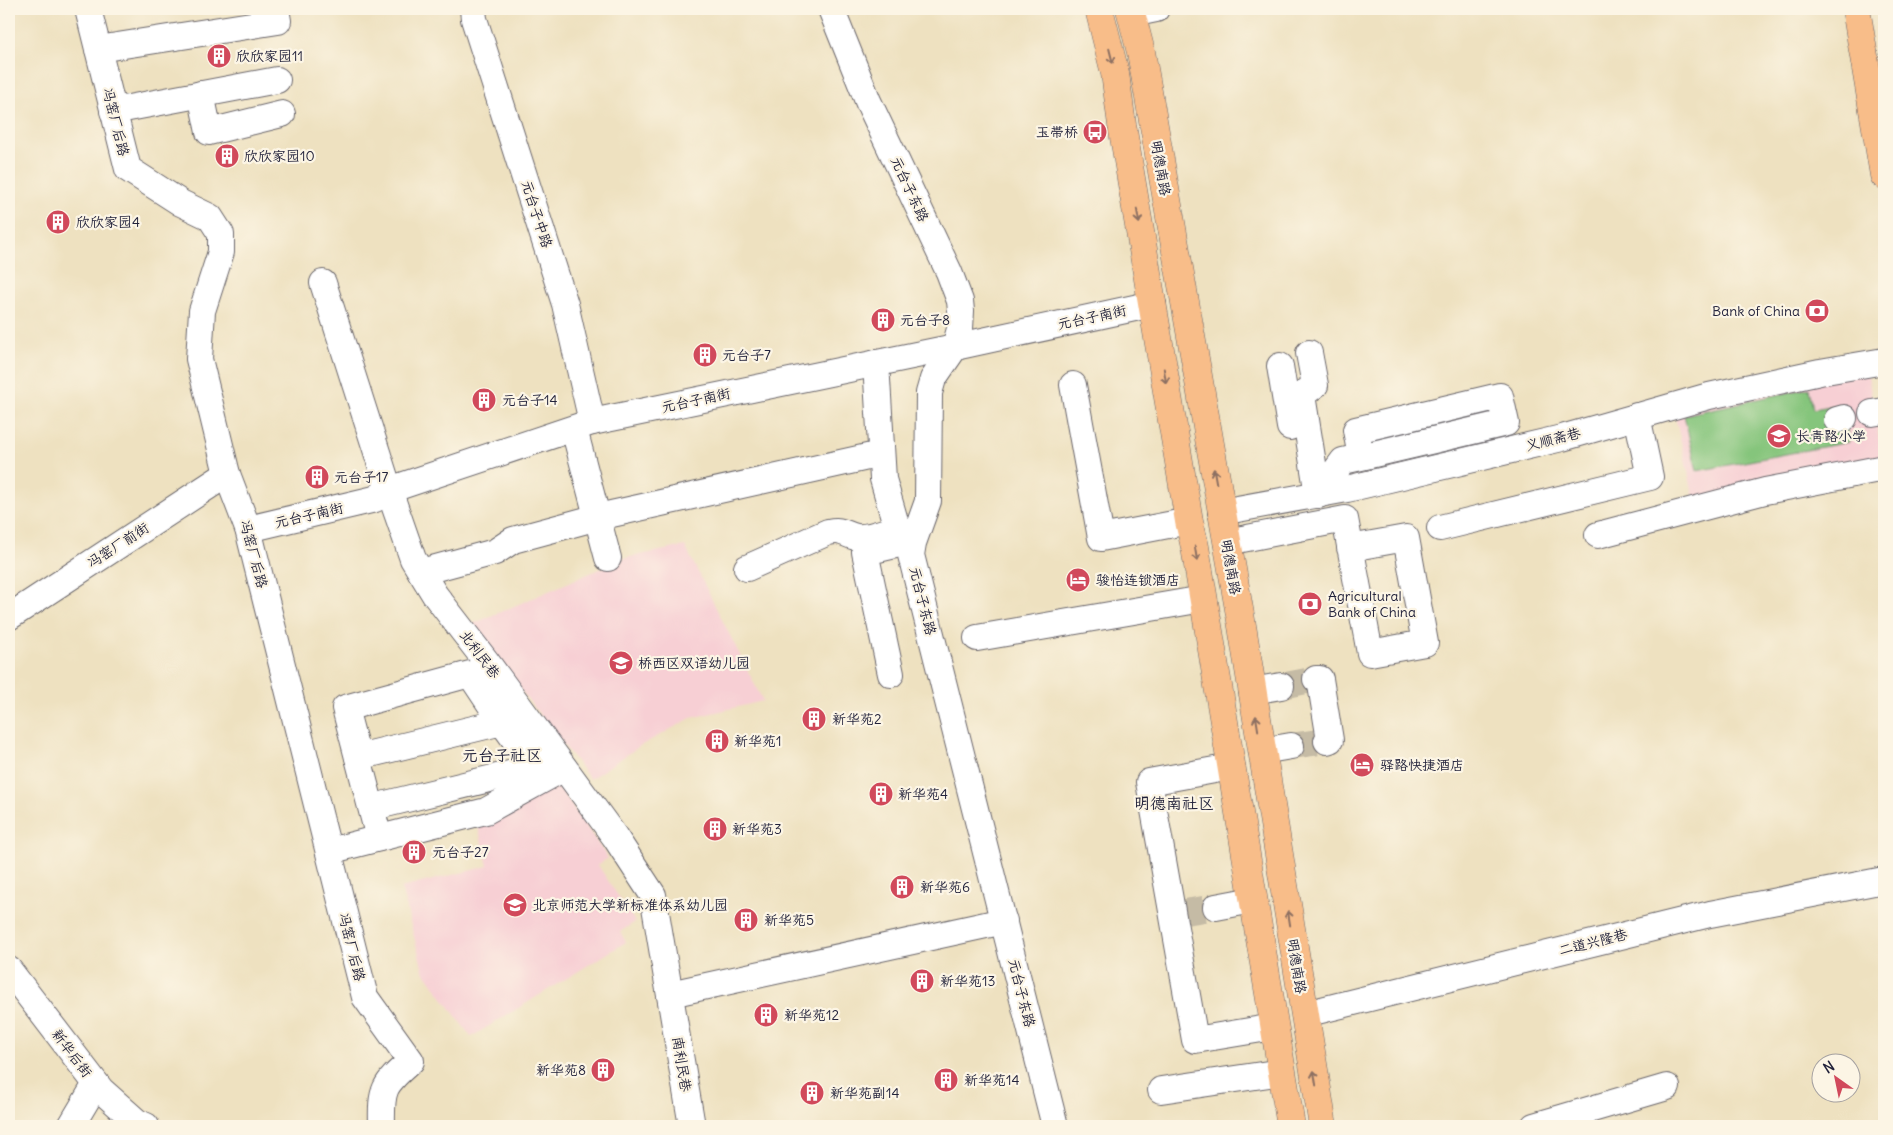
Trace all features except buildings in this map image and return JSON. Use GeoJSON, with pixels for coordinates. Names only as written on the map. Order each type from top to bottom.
{"type":"FeatureCollection","features":[{"type":"Feature","properties":{"kind":"main road"},"geometry":{"type":"LineString","coordinates":[[1099,9],[1115,73],[1122,125],[1195,547],[1202,599],[1291,1126]]}},
{"type":"Feature","properties":{"kind":"main road"},"geometry":{"type":"LineString","coordinates":[[1856,9],[1884,175]]}},
{"type":"Feature","properties":{"kind":"main road","name":"明德南路"},"geometry":{"type":"LineString","coordinates":[[1140,10],[1141,52],[1227,542],[1323,1126]]}},
{"type":"Feature","properties":{"kind":"street","name":"冯窑厂后路"},"geometry":{"type":"LineString","coordinates":[[88,9],[128,170],[181,203],[210,217],[221,234],[221,252],[202,311],[199,359],[227,474],[248,529],[365,997],[411,1061],[390,1079],[382,1098],[382,1126]]}},
{"type":"Feature","properties":{"kind":"street","name":"元台子中路"},"geometry":{"type":"LineString","coordinates":[[473,9],[474,19],[565,304],[598,517],[608,558]]}},
{"type":"Feature","properties":{"kind":"street","name":"元台子东路"},"geometry":{"type":"LineString","coordinates":[[831,9],[868,101],[957,291],[962,312],[955,347],[933,379],[929,393],[928,501],[911,530],[911,555],[1055,1126]]}},
{"type":"Feature","properties":{"kind":"street"},"geometry":{"type":"LineString","coordinates":[[98,49],[277,15]]}},
{"type":"Feature","properties":{"kind":"street"},"geometry":{"type":"LineString","coordinates":[[113,111],[278,80]]}},
{"type":"Feature","properties":{"kind":"street"},"geometry":{"type":"LineString","coordinates":[[201,94],[209,132],[282,114]]}},
{"type":"Feature","properties":{"kind":"street","name":"北利民巷"},"geometry":{"type":"LineString","coordinates":[[323,284],[413,559],[435,595],[486,661],[615,837],[653,895],[671,998]]}},
{"type":"Feature","properties":{"kind":"street","name":"元台子南街"},"geometry":{"type":"LineString","coordinates":[[248,529],[374,499],[389,490],[583,425],[1153,304]]}},
{"type":"Feature","properties":{"kind":"street"},"geometry":{"type":"LineString","coordinates":[[1309,353],[1315,385],[1302,395],[1309,496]]}},
{"type":"Feature","properties":{"kind":"street","name":"义顺斋巷"},"geometry":{"type":"LineString","coordinates":[[1221,512],[1309,496],[1562,438],[1709,396],[1820,372],[1884,361]]}},
{"type":"Feature","properties":{"kind":"street"},"geometry":{"type":"LineString","coordinates":[[876,363],[883,479],[911,530]]}},
{"type":"Feature","properties":{"kind":"street"},"geometry":{"type":"LineString","coordinates":[[1280,366],[1309,496]]}},
{"type":"Feature","properties":{"kind":"street"},"geometry":{"type":"LineString","coordinates":[[1073,385],[1101,538],[1189,521]]}},
{"type":"Feature","properties":{"kind":"street"},"geometry":{"type":"LineString","coordinates":[[1309,496],[1342,461],[1362,457],[1506,423],[1500,396],[1356,430],[1362,457]]}},
{"type":"Feature","properties":{"kind":"street"},"geometry":{"type":"LineString","coordinates":[[1440,528],[1650,477],[1637,416]]}},
{"type":"Feature","properties":{"kind":"street"},"geometry":{"type":"LineString","coordinates":[[421,572],[495,552],[513,540],[598,517],[881,454]]}},
{"type":"Feature","properties":{"kind":"street"},"geometry":{"type":"LineString","coordinates":[[1598,535],[1765,492],[1884,468]]}},
{"type":"Feature","properties":{"kind":"street","name":"冯窑厂前街"},"geometry":{"type":"LineString","coordinates":[[9,617],[227,474]]}},
{"type":"Feature","properties":{"kind":"street"},"geometry":{"type":"LineString","coordinates":[[1227,542],[1345,519],[1350,548]]}},
{"type":"Feature","properties":{"kind":"street"},"geometry":{"type":"LineString","coordinates":[[747,568],[828,532],[839,530],[863,537],[911,530]]}},
{"type":"Feature","properties":{"kind":"street"},"geometry":{"type":"LineString","coordinates":[[891,674],[865,552],[911,530]]}},
{"type":"Feature","properties":{"kind":"street"},"geometry":{"type":"LineString","coordinates":[[977,638],[1202,599]]}},
{"type":"Feature","properties":{"kind":"street"},"geometry":{"type":"LineString","coordinates":[[379,838],[345,708],[470,674],[535,768]]}},
{"type":"Feature","properties":{"kind":"street"},"geometry":{"type":"LineString","coordinates":[[1316,679],[1320,679],[1330,740],[1326,740]]}},
{"type":"Feature","properties":{"kind":"street"},"geometry":{"type":"LineString","coordinates":[[1252,691],[1281,686]]}},
{"type":"Feature","properties":{"kind":"street"},"geometry":{"type":"LineString","coordinates":[[358,757],[502,722]]}},
{"type":"Feature","properties":{"kind":"street"},"geometry":{"type":"LineString","coordinates":[[1262,751],[1291,746]]}},
{"type":"Feature","properties":{"kind":"street"},"geometry":{"type":"LineString","coordinates":[[329,851],[486,811],[562,765]]}},
{"type":"Feature","properties":{"kind":"street"},"geometry":{"type":"LineString","coordinates":[[386,804],[535,768],[562,765]]}},
{"type":"Feature","properties":{"kind":"street"},"geometry":{"type":"LineString","coordinates":[[1231,767],[1149,782],[1176,914],[1196,1040],[1274,1027]]}},
{"type":"Feature","properties":{"kind":"street","name":"二道兴隆巷"},"geometry":{"type":"LineString","coordinates":[[1305,1014],[1710,914],[1884,880]]}},
{"type":"Feature","properties":{"kind":"street"},"geometry":{"type":"LineString","coordinates":[[1216,907],[1253,900]]}},
{"type":"Feature","properties":{"kind":"street"},"geometry":{"type":"LineString","coordinates":[[671,998],[1004,921]]}},
{"type":"Feature","properties":{"kind":"street","name":"新华后街"},"geometry":{"type":"LineString","coordinates":[[9,970],[101,1090],[137,1122],[146,1126]]}},
{"type":"Feature","properties":{"kind":"street","name":"南利民巷"},"geometry":{"type":"LineString","coordinates":[[671,998],[692,1126]]}},
{"type":"Feature","properties":{"kind":"street"},"geometry":{"type":"LineString","coordinates":[[1162,1090],[1282,1072]]}},
{"type":"Feature","properties":{"kind":"street"},"geometry":{"type":"LineString","coordinates":[[71,1126],[96,1084]]}},
{"type":"Feature","properties":{"kind":"street"},"geometry":{"type":"LineString","coordinates":[[1534,1126],[1667,1087]]}},
{"type":"Feature","properties":{"kind":"shaded area","name":"长青路小学"},"geometry":{"type":"Polygon","coordinates":[[[1867,370],[1883,461],[1694,498],[1674,412],[1867,370]]]}},
{"type":"Feature","properties":{"kind":"shaded area","name":"桥西区双语幼儿园"},"geometry":{"type":"Polygon","coordinates":[[[685,546],[763,701],[691,718],[640,746],[590,779],[470,625],[625,558],[685,546]]]}},
{"type":"Feature","properties":{"kind":"shaded area","name":"北京师范大学新标准体系幼儿园"},"geometry":{"type":"Polygon","coordinates":[[[554,779],[608,858],[598,865],[635,922],[620,932],[626,942],[471,1037],[423,970],[401,888],[488,866],[476,819],[554,779]]]}},
{"type":"Feature","properties":{"kind":"green space"},"geometry":{"type":"Polygon","coordinates":[[[1809,388],[1813,409],[1842,404],[1849,442],[1697,471],[1684,415],[1809,388]]]}},
{"type":"Feature","properties":{"kind":"tunnel"},"geometry":{"type":"LineString","coordinates":[[1281,686],[1316,679]]}},
{"type":"Feature","properties":{"kind":"tunnel"},"geometry":{"type":"LineString","coordinates":[[1291,746],[1327,741]]}},
{"type":"Feature","properties":{"kind":"tunnel"},"geometry":{"type":"LineString","coordinates":[[1179,913],[1216,907]]}},
{"type":"Feature","properties":{"kind":"place","name":"欣欣家园11"},"geometry":{"type":"Point","coordinates":[219,56]}},
{"type":"Feature","properties":{"kind":"place","name":"玉带桥"},"geometry":{"type":"Point","coordinates":[1095,132]}},
{"type":"Feature","properties":{"kind":"place","name":"欣欣家园10"},"geometry":{"type":"Point","coordinates":[227,156]}},
{"type":"Feature","properties":{"kind":"place","name":"欣欣家园4"},"geometry":{"type":"Point","coordinates":[58,222]}},
{"type":"Feature","properties":{"kind":"place","name":"Bank of China"},"geometry":{"type":"Point","coordinates":[1817,311]}},
{"type":"Feature","properties":{"kind":"place","name":"元台子8"},"geometry":{"type":"Point","coordinates":[883,320]}},
{"type":"Feature","properties":{"kind":"place","name":"元台子7"},"geometry":{"type":"Point","coordinates":[705,355]}},
{"type":"Feature","properties":{"kind":"place","name":"元台子14"},"geometry":{"type":"Point","coordinates":[484,400]}},
{"type":"Feature","properties":{"kind":"place","name":"长青路小学"},"geometry":{"type":"Point","coordinates":[1779,436]}},
{"type":"Feature","properties":{"kind":"place","name":"元台子17"},"geometry":{"type":"Point","coordinates":[317,477]}},
{"type":"Feature","properties":{"kind":"place","name":"骏怡连锁酒店"},"geometry":{"type":"Point","coordinates":[1078,580]}},
{"type":"Feature","properties":{"kind":"place","name":"Agricultural Bank of China"},"geometry":{"type":"Point","coordinates":[1310,604]}},
{"type":"Feature","properties":{"kind":"place","name":"桥西区双语幼儿园"},"geometry":{"type":"Point","coordinates":[621,663]}},
{"type":"Feature","properties":{"kind":"place","name":"新华苑2"},"geometry":{"type":"Point","coordinates":[814,719]}},
{"type":"Feature","properties":{"kind":"place","name":"新华苑1"},"geometry":{"type":"Point","coordinates":[717,741]}},
{"type":"Feature","properties":{"kind":"place","name":"驿路快捷酒店"},"geometry":{"type":"Point","coordinates":[1362,765]}},
{"type":"Feature","properties":{"kind":"place","name":"新华苑4"},"geometry":{"type":"Point","coordinates":[881,794]}},
{"type":"Feature","properties":{"kind":"place","name":"新华苑3"},"geometry":{"type":"Point","coordinates":[715,829]}},
{"type":"Feature","properties":{"kind":"place","name":"元台子27"},"geometry":{"type":"Point","coordinates":[414,852]}},
{"type":"Feature","properties":{"kind":"place","name":"新华苑6"},"geometry":{"type":"Point","coordinates":[902,887]}},
{"type":"Feature","properties":{"kind":"place","name":"北京师范大学新标准体系幼儿园"},"geometry":{"type":"Point","coordinates":[515,905]}},
{"type":"Feature","properties":{"kind":"place","name":"新华苑5"},"geometry":{"type":"Point","coordinates":[746,920]}},
{"type":"Feature","properties":{"kind":"place","name":"新华苑13"},"geometry":{"type":"Point","coordinates":[922,981]}},
{"type":"Feature","properties":{"kind":"place","name":"新华苑12"},"geometry":{"type":"Point","coordinates":[766,1015]}},
{"type":"Feature","properties":{"kind":"place","name":"新华苑8"},"geometry":{"type":"Point","coordinates":[603,1070]}},
{"type":"Feature","properties":{"kind":"place","name":"新华苑14"},"geometry":{"type":"Point","coordinates":[946,1080]}},
{"type":"Feature","properties":{"kind":"place","name":"新华苑副14"},"geometry":{"type":"Point","coordinates":[812,1093]}},
{"type":"Feature","properties":{"kind":"district","name":"元台子社区"},"geometry":{"type":"Point","coordinates":[502,755]}},
{"type":"Feature","properties":{"kind":"district","name":"明德南社区"},"geometry":{"type":"Point","coordinates":[1174,803]}}]}
